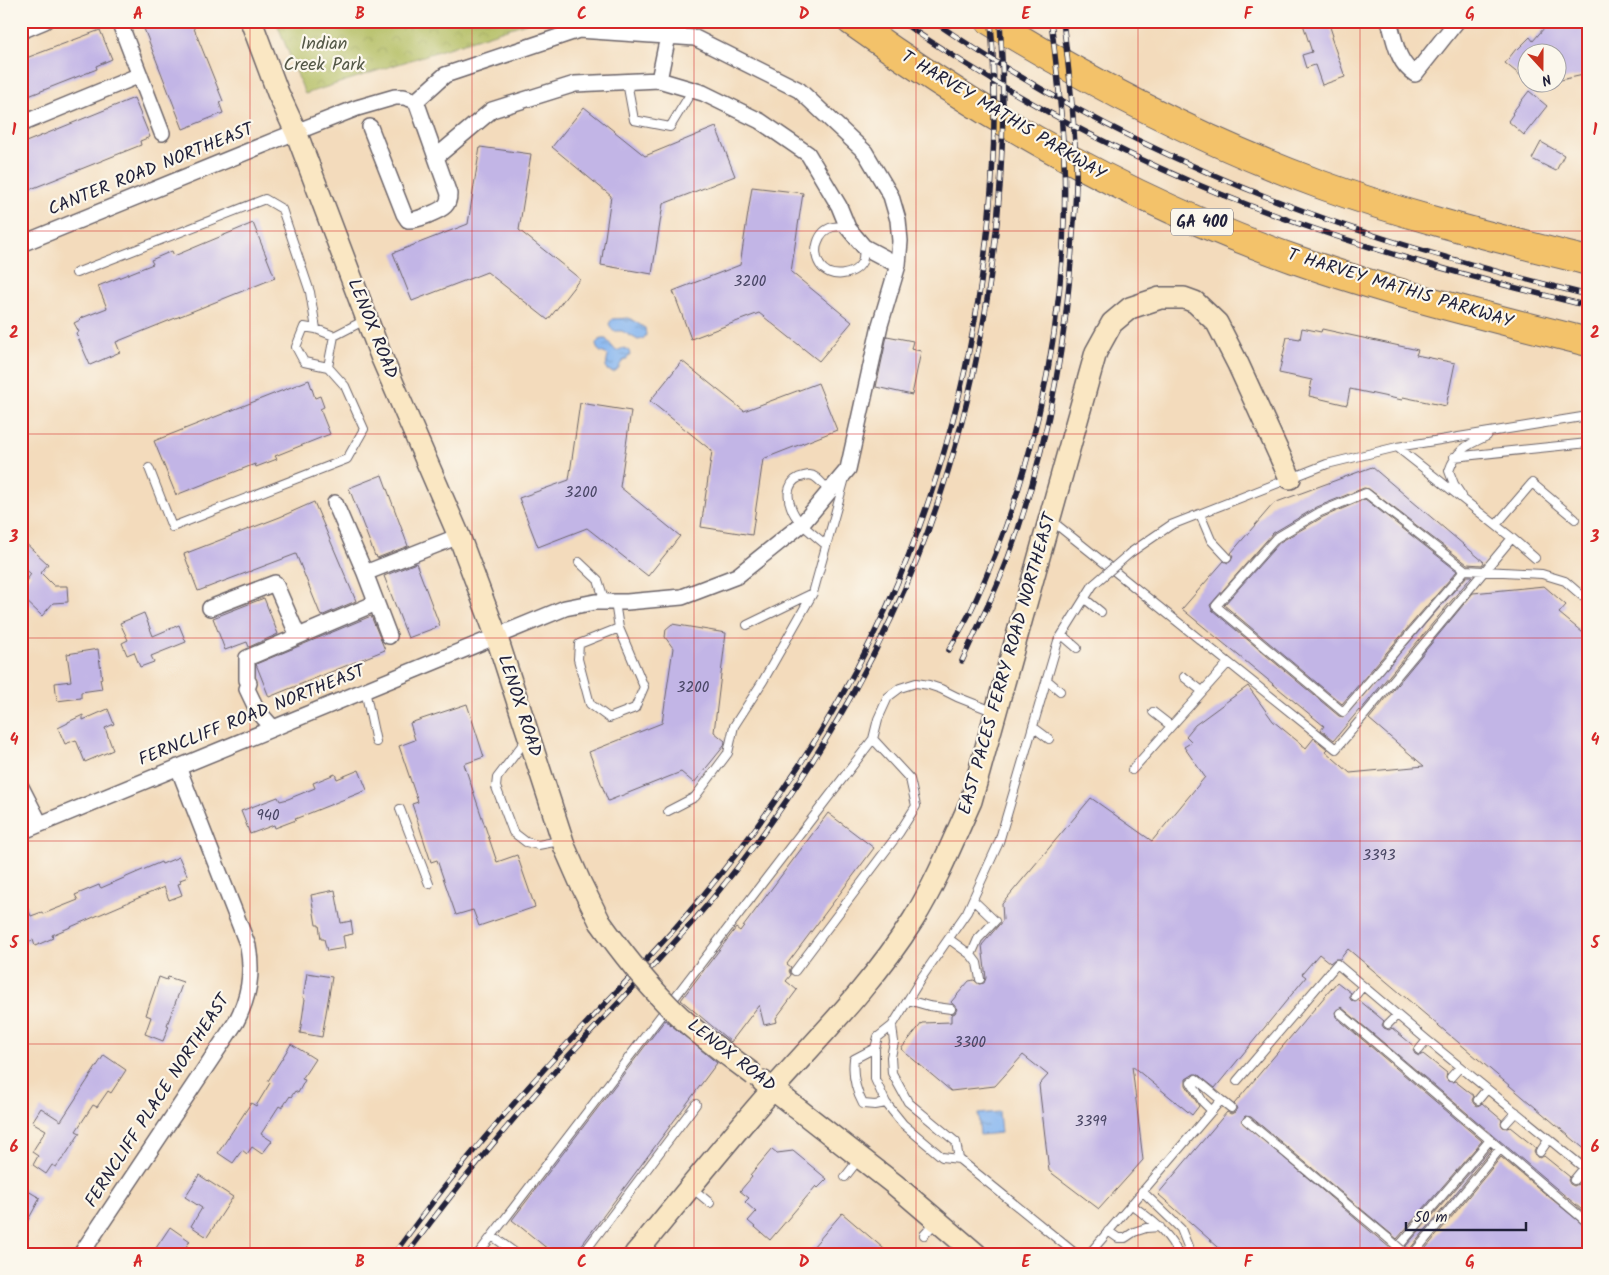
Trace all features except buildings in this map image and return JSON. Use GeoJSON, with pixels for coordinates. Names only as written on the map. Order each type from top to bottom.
{"type":"FeatureCollection","features":[{"type":"Feature","properties":{"kind":"highway","name":"T HARVEY MATHIS PARKWAY"},"geometry":{"type":"LineString","coordinates":[[851,21],[928,75],[1028,136],[1079,164],[1183,214],[1293,258],[1347,277],[1464,311],[1588,342]]}},
{"type":"Feature","properties":{"kind":"highway"},"geometry":{"type":"LineString","coordinates":[[990,21],[1116,95],[1268,165],[1320,185],[1426,219],[1588,261]]}},
{"type":"Feature","properties":{"kind":"street"},"geometry":{"type":"LineString","coordinates":[[21,31],[45,21]]}},
{"type":"Feature","properties":{"kind":"street"},"geometry":{"type":"LineString","coordinates":[[120,21],[162,133]]}},
{"type":"Feature","properties":{"kind":"street","name":"LENOX ROAD"},"geometry":{"type":"LineString","coordinates":[[250,21],[278,93],[296,132],[367,319],[458,536],[496,635],[563,840],[580,882],[600,922],[630,964],[666,1004],[696,1030],[860,1158],[931,1228],[976,1254]]}},
{"type":"Feature","properties":{"kind":"street"},"geometry":{"type":"LineString","coordinates":[[1389,21],[1403,63],[1415,74],[1457,21]]}},
{"type":"Feature","properties":{"kind":"street"},"geometry":{"type":"LineString","coordinates":[[370,127],[404,214],[408,220],[414,221],[445,207],[448,201],[449,194],[416,102],[445,75],[579,30],[695,38],[799,90],[865,152],[891,196],[898,220],[900,241],[898,266],[880,325],[848,469]]}},
{"type":"Feature","properties":{"kind":"street"},"geometry":{"type":"LineString","coordinates":[[659,80],[668,36]]}},
{"type":"Feature","properties":{"kind":"street"},"geometry":{"type":"LineString","coordinates":[[21,124],[140,75]]}},
{"type":"Feature","properties":{"kind":"street"},"geometry":{"type":"LineString","coordinates":[[436,157],[492,110],[575,84],[659,80],[704,93],[760,121],[808,154],[839,206],[848,228],[864,246],[898,266]]}},
{"type":"Feature","properties":{"kind":"street","name":"CANTER ROAD NORTHEAST"},"geometry":{"type":"LineString","coordinates":[[21,244],[357,108],[396,97],[404,97],[416,102]]}},
{"type":"Feature","properties":{"kind":"street","name":"EAST PACES FERRY ROAD NORTHEAST"},"geometry":{"type":"LineString","coordinates":[[635,1254],[773,1089],[848,1007],[884,963],[914,919],[945,860],[972,801],[1096,352],[1112,323],[1130,308],[1160,298],[1184,298],[1195,302],[1216,324],[1238,364],[1290,478]]}},
{"type":"Feature","properties":{"kind":"street","name":"FERNCLIFF ROAD NORTHEAST"},"geometry":{"type":"LineString","coordinates":[[21,832],[496,635],[566,608],[595,602],[682,597],[737,576],[802,524],[848,469]]}},
{"type":"Feature","properties":{"kind":"street"},"geometry":{"type":"LineString","coordinates":[[335,503],[389,636]]}},
{"type":"Feature","properties":{"kind":"street"},"geometry":{"type":"LineString","coordinates":[[365,573],[458,536]]}},
{"type":"Feature","properties":{"kind":"street"},"geometry":{"type":"LineString","coordinates":[[210,608],[275,583],[298,636]]}},
{"type":"Feature","properties":{"kind":"street"},"geometry":{"type":"LineString","coordinates":[[278,725],[268,712],[255,686],[247,680],[247,658],[376,603]]}},
{"type":"Feature","properties":{"kind":"street","name":"FERNCLIFF PLACE NORTHEAST"},"geometry":{"type":"LineString","coordinates":[[81,1254],[236,1022],[248,994],[251,976],[248,946],[178,767]]}},
{"type":"Feature","properties":{"kind":"street"},"geometry":{"type":"LineString","coordinates":[[21,787],[40,824]]}},
{"type":"Feature","properties":{"kind":"lane"},"geometry":{"type":"LineString","coordinates":[[627,82],[634,120],[670,127],[692,91]]}},
{"type":"Feature","properties":{"kind":"lane"},"geometry":{"type":"LineString","coordinates":[[76,273],[266,199],[282,209],[310,292],[316,329]]}},
{"type":"Feature","properties":{"kind":"lane"},"geometry":{"type":"LineString","coordinates":[[848,228],[832,227],[819,236],[815,252],[820,266],[834,275],[850,273],[862,262],[864,246]]}},
{"type":"Feature","properties":{"kind":"lane"},"geometry":{"type":"LineString","coordinates":[[149,468],[172,527],[347,459],[364,429],[345,386],[328,367],[304,362],[296,347],[304,327],[316,329],[334,336],[367,319]]}},
{"type":"Feature","properties":{"kind":"lane"},"geometry":{"type":"LineString","coordinates":[[328,367],[334,336]]}},
{"type":"Feature","properties":{"kind":"lane"},"geometry":{"type":"LineString","coordinates":[[1076,1254],[959,1159],[942,1157],[903,1124],[886,1103],[875,1079],[874,1048],[878,1037],[892,1026],[973,900],[999,842],[1058,641],[1093,586],[1130,553],[1171,525],[1327,464],[1397,447],[1588,416]]}},
{"type":"Feature","properties":{"kind":"lane"},"geometry":{"type":"LineString","coordinates":[[1466,502],[1454,484],[1449,471],[1454,457],[1469,444],[1496,432]]}},
{"type":"Feature","properties":{"kind":"lane"},"geometry":{"type":"LineString","coordinates":[[1454,457],[1588,443]]}},
{"type":"Feature","properties":{"kind":"lane"},"geometry":{"type":"LineString","coordinates":[[1397,447],[1535,558]]}},
{"type":"Feature","properties":{"kind":"lane"},"geometry":{"type":"LineString","coordinates":[[668,811],[695,797],[728,754],[734,726],[763,681],[813,593],[848,469]]}},
{"type":"Feature","properties":{"kind":"lane"},"geometry":{"type":"LineString","coordinates":[[826,544],[802,524],[791,509],[788,496],[792,482],[799,477],[810,474],[816,477],[829,491]]}},
{"type":"Feature","properties":{"kind":"lane"},"geometry":{"type":"LineString","coordinates":[[1496,525],[1532,483],[1575,519]]}},
{"type":"Feature","properties":{"kind":"lane"},"geometry":{"type":"LineString","coordinates":[[1465,570],[1343,712],[1216,606],[1276,538],[1320,512],[1366,493],[1465,570],[1542,574],[1565,580],[1588,601]]}},
{"type":"Feature","properties":{"kind":"lane"},"geometry":{"type":"LineString","coordinates":[[1200,514],[1212,540],[1227,557]]}},
{"type":"Feature","properties":{"kind":"lane"},"geometry":{"type":"LineString","coordinates":[[1050,520],[1336,749],[1512,538]]}},
{"type":"Feature","properties":{"kind":"lane"},"geometry":{"type":"LineString","coordinates":[[579,562],[598,580],[610,602],[644,687],[635,708],[608,718],[590,704],[578,659],[579,644],[619,628]]}},
{"type":"Feature","properties":{"kind":"lane"},"geometry":{"type":"LineString","coordinates":[[747,625],[813,593]]}},
{"type":"Feature","properties":{"kind":"lane"},"geometry":{"type":"LineString","coordinates":[[1085,598],[1101,612]]}},
{"type":"Feature","properties":{"kind":"lane"},"geometry":{"type":"LineString","coordinates":[[1062,635],[1077,648]]}},
{"type":"Feature","properties":{"kind":"lane"},"geometry":{"type":"LineString","coordinates":[[1132,770],[1228,663]]}},
{"type":"Feature","properties":{"kind":"lane"},"geometry":{"type":"LineString","coordinates":[[1184,677],[1202,691]]}},
{"type":"Feature","properties":{"kind":"lane"},"geometry":{"type":"LineString","coordinates":[[1046,680],[1060,691]]}},
{"type":"Feature","properties":{"kind":"lane"},"geometry":{"type":"LineString","coordinates":[[478,1254],[873,739],[878,719],[888,696],[900,688],[916,683],[930,685],[996,712]]}},
{"type":"Feature","properties":{"kind":"lane"},"geometry":{"type":"LineString","coordinates":[[365,690],[376,742]]}},
{"type":"Feature","properties":{"kind":"lane"},"geometry":{"type":"LineString","coordinates":[[1153,712],[1171,726]]}},
{"type":"Feature","properties":{"kind":"lane"},"geometry":{"type":"LineString","coordinates":[[1033,727],[1049,739]]}},
{"type":"Feature","properties":{"kind":"lane"},"geometry":{"type":"LineString","coordinates":[[529,736],[497,778],[496,787],[513,832],[526,842],[538,845],[563,840]]}},
{"type":"Feature","properties":{"kind":"lane"},"geometry":{"type":"LineString","coordinates":[[795,971],[899,832],[916,806],[910,779],[873,739]]}},
{"type":"Feature","properties":{"kind":"lane"},"geometry":{"type":"LineString","coordinates":[[400,809],[429,884]]}},
{"type":"Feature","properties":{"kind":"lane"},"geometry":{"type":"LineString","coordinates":[[971,955],[978,939],[997,923],[973,900]]}},
{"type":"Feature","properties":{"kind":"lane"},"geometry":{"type":"LineString","coordinates":[[949,939],[971,955],[977,963],[980,979]]}},
{"type":"Feature","properties":{"kind":"lane"},"geometry":{"type":"LineString","coordinates":[[1237,1081],[1337,964],[1586,1169],[1574,1180]]}},
{"type":"Feature","properties":{"kind":"lane"},"geometry":{"type":"LineString","coordinates":[[1355,996],[1364,986]]}},
{"type":"Feature","properties":{"kind":"lane"},"geometry":{"type":"LineString","coordinates":[[908,1000],[929,1006],[951,1009]]}},
{"type":"Feature","properties":{"kind":"lane"},"geometry":{"type":"LineString","coordinates":[[1340,1013],[1588,1223]]}},
{"type":"Feature","properties":{"kind":"lane"},"geometry":{"type":"LineString","coordinates":[[1388,1024],[1397,1015]]}},
{"type":"Feature","properties":{"kind":"lane"},"geometry":{"type":"LineString","coordinates":[[892,1026],[894,1042],[891,1057],[892,1073],[908,1102],[956,1142],[959,1159]]}},
{"type":"Feature","properties":{"kind":"lane"},"geometry":{"type":"LineString","coordinates":[[1419,1050],[1427,1040]]}},
{"type":"Feature","properties":{"kind":"lane"},"geometry":{"type":"LineString","coordinates":[[874,1048],[854,1059],[853,1074],[856,1091],[863,1104],[875,1105],[886,1103]]}},
{"type":"Feature","properties":{"kind":"lane"},"geometry":{"type":"LineString","coordinates":[[1451,1077],[1460,1067]]}},
{"type":"Feature","properties":{"kind":"lane"},"geometry":{"type":"LineString","coordinates":[[1212,1111],[1203,1102],[1194,1080],[1230,1108]]}},
{"type":"Feature","properties":{"kind":"lane"},"geometry":{"type":"LineString","coordinates":[[1478,1100],[1488,1089]]}},
{"type":"Feature","properties":{"kind":"lane"},"geometry":{"type":"LineString","coordinates":[[1088,1254],[1221,1100]]}},
{"type":"Feature","properties":{"kind":"lane"},"geometry":{"type":"LineString","coordinates":[[583,1254],[696,1104]]}},
{"type":"Feature","properties":{"kind":"lane"},"geometry":{"type":"LineString","coordinates":[[1506,1123],[1516,1112]]}},
{"type":"Feature","properties":{"kind":"lane"},"geometry":{"type":"LineString","coordinates":[[1247,1121],[1406,1254]]}},
{"type":"Feature","properties":{"kind":"lane"},"geometry":{"type":"LineString","coordinates":[[1392,1254],[1490,1140]]}},
{"type":"Feature","properties":{"kind":"lane"},"geometry":{"type":"LineString","coordinates":[[1540,1152],[1550,1140]]}},
{"type":"Feature","properties":{"kind":"lane"},"geometry":{"type":"LineString","coordinates":[[1412,1254],[1500,1149]]}},
{"type":"Feature","properties":{"kind":"lane"},"geometry":{"type":"LineString","coordinates":[[845,1177],[860,1158]]}},
{"type":"Feature","properties":{"kind":"lane"},"geometry":{"type":"LineString","coordinates":[[691,1187],[710,1203]]}},
{"type":"Feature","properties":{"kind":"lane"},"geometry":{"type":"LineString","coordinates":[[1142,1191],[1181,1228],[1191,1254]]}},
{"type":"Feature","properties":{"kind":"lane"},"geometry":{"type":"LineString","coordinates":[[1130,1204],[1160,1227],[1174,1243],[1178,1254]]}},
{"type":"Feature","properties":{"kind":"lane"},"geometry":{"type":"LineString","coordinates":[[1107,1233],[1118,1238],[1125,1238],[1134,1232],[1146,1228],[1160,1227]]}},
{"type":"Feature","properties":{"kind":"lane"},"geometry":{"type":"LineString","coordinates":[[492,1236],[517,1254]]}},
{"type":"Feature","properties":{"kind":"green space","name":"Indian Creek Park"},"geometry":{"type":"Polygon","coordinates":[[[276,21],[532,21],[305,94],[276,21]]]}},
{"type":"Feature","properties":{"kind":"water"},"geometry":{"type":"Polygon","coordinates":[[[629,318],[645,328],[646,335],[643,339],[638,340],[622,331],[613,331],[609,324],[612,319],[629,318]]]}},
{"type":"Feature","properties":{"kind":"water"},"geometry":{"type":"Polygon","coordinates":[[[601,339],[606,339],[616,351],[624,348],[629,351],[630,355],[613,372],[607,370],[608,356],[597,347],[596,343],[601,339]]]}},
{"type":"Feature","properties":{"kind":"water"},"geometry":{"type":"Polygon","coordinates":[[[999,1112],[1001,1133],[980,1135],[978,1114],[999,1112]]]}},
{"type":"Feature","properties":{"kind":"railway"},"geometry":{"type":"LineString","coordinates":[[900,21],[984,75],[1070,124],[1114,147],[1205,188],[1292,221],[1375,249],[1588,306]]}},
{"type":"Feature","properties":{"kind":"railway"},"geometry":{"type":"LineString","coordinates":[[933,21],[977,50],[1069,105],[1116,130],[1213,175],[1312,214],[1414,248],[1588,295]]}},
{"type":"Feature","properties":{"kind":"railway"},"geometry":{"type":"LineString","coordinates":[[394,1254],[432,1202],[493,1128],[556,1056],[669,935],[731,860],[781,793],[804,758],[867,649],[914,542],[938,471],[959,397],[974,323],[986,247],[992,171],[994,96],[991,21]]}},
{"type":"Feature","properties":{"kind":"railway"},"geometry":{"type":"LineString","coordinates":[[407,1254],[523,1108],[564,1061],[677,940],[739,865],[788,798],[833,728],[892,617],[921,548],[946,476],[967,402],[983,326],[994,249],[1001,172],[1003,96],[1000,21]]}},
{"type":"Feature","properties":{"kind":"railway"},"geometry":{"type":"LineString","coordinates":[[949,650],[974,604],[1011,512],[1026,465],[1038,417],[1056,319],[1065,196],[1062,121],[1051,21]]}},
{"type":"Feature","properties":{"kind":"railway"},"geometry":{"type":"LineString","coordinates":[[962,661],[1002,574],[1020,523],[1042,446],[1058,367],[1069,288],[1076,185],[1073,111],[1063,21]]}}]}
